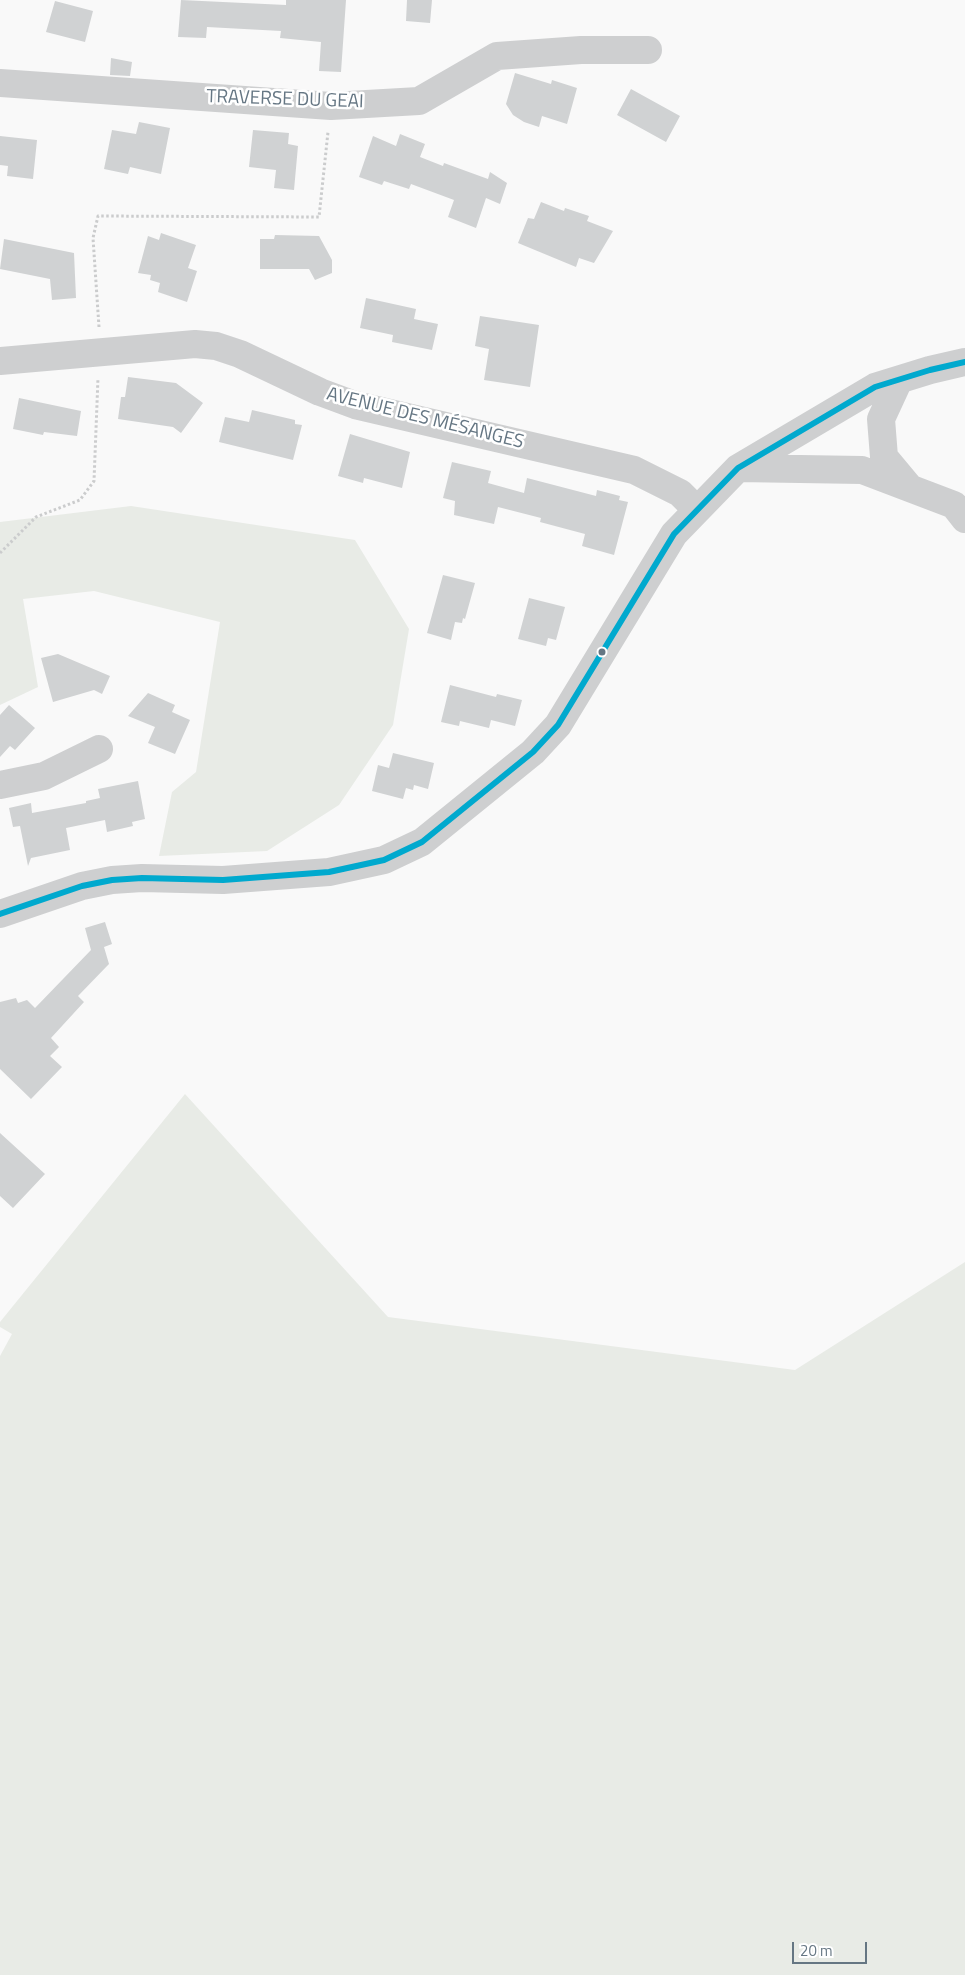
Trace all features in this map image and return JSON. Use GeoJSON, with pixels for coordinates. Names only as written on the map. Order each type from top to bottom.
{"type":"FeatureCollection","features":[{"type":"Feature","properties":{"kind":"street","name":"TRAVERSE DU GEAI"},"geometry":{"type":"LineString","coordinates":[[0,83],[331,106],[418,101],[497,56],[581,50],[648,50]]}},
{"type":"Feature","properties":{"kind":"street","name":"AVENUE DES MÉSANGES"},"geometry":{"type":"LineString","coordinates":[[0,360],[195,344],[216,346],[240,354],[320,392],[354,404],[634,470],[680,493],[696,509]]}},
{"type":"Feature","properties":{"kind":"street"},"geometry":{"type":"LineString","coordinates":[[0,914],[82,886],[105,882],[142,878],[223,880],[329,872],[384,860],[422,842],[533,752],[558,725],[674,534],[696,509],[738,468],[875,388],[930,370],[965,362]]}},
{"type":"Feature","properties":{"kind":"street"},"geometry":{"type":"LineString","coordinates":[[899,380],[881,419],[884,457],[910,488]]}},
{"type":"Feature","properties":{"kind":"street"},"geometry":{"type":"LineString","coordinates":[[738,468],[862,470],[954,505],[965,519]]}},
{"type":"Feature","properties":{"kind":"street"},"geometry":{"type":"LineString","coordinates":[[0,785],[44,776],[99,749]]}},
{"type":"Feature","properties":{"kind":"path"},"geometry":{"type":"LineString","coordinates":[[0,553],[36,517],[80,500],[94,481],[99,311],[93,238],[98,216],[319,217],[331,106]]}},
{"type":"Feature","properties":{"kind":"shaded area"},"geometry":{"type":"Polygon","coordinates":[[[131,506],[355,540],[409,629],[393,725],[339,805],[267,851],[159,856],[172,792],[196,772],[220,622],[94,591],[23,599],[38,687],[0,705],[0,522],[131,506]]]}},
{"type":"Feature","properties":{"kind":"shaded area"},"geometry":{"type":"Polygon","coordinates":[[[185,1094],[388,1317],[795,1370],[965,1262],[965,1975],[0,1975],[0,1356],[12,1334],[0,1327],[0,1322],[185,1094]]]}},
{"type":"Feature","properties":{"kind":"building"},"geometry":{"type":"Polygon","coordinates":[[[181,0],[286,5],[286,0],[346,0],[341,72],[319,71],[321,42],[280,38],[281,31],[207,27],[206,38],[178,37],[181,0]]]}},
{"type":"Feature","properties":{"kind":"building"},"geometry":{"type":"Polygon","coordinates":[[[407,0],[432,0],[430,23],[406,21],[407,0]]]}},
{"type":"Feature","properties":{"kind":"building"},"geometry":{"type":"Polygon","coordinates":[[[55,1],[93,11],[85,42],[46,32],[55,1]]]}},
{"type":"Feature","properties":{"kind":"building"},"geometry":{"type":"Polygon","coordinates":[[[111,58],[132,62],[130,76],[110,75],[111,58]]]}},
{"type":"Feature","properties":{"kind":"building"},"geometry":{"type":"Polygon","coordinates":[[[515,73],[551,84],[552,80],[577,88],[567,124],[542,116],[539,127],[524,122],[513,115],[506,104],[515,73]]]}},
{"type":"Feature","properties":{"kind":"building"},"geometry":{"type":"Polygon","coordinates":[[[631,89],[680,116],[666,142],[617,115],[631,89]]]}},
{"type":"Feature","properties":{"kind":"building"},"geometry":{"type":"Polygon","coordinates":[[[139,122],[170,128],[161,174],[130,167],[128,174],[104,169],[112,130],[136,134],[139,122]]]}},
{"type":"Feature","properties":{"kind":"building"},"geometry":{"type":"Polygon","coordinates":[[[253,130],[289,133],[288,144],[298,146],[294,190],[274,188],[276,170],[249,167],[253,130]]]}},
{"type":"Feature","properties":{"kind":"building"},"geometry":{"type":"Polygon","coordinates":[[[400,134],[425,144],[420,157],[443,166],[444,163],[488,179],[490,172],[507,183],[500,204],[486,198],[476,228],[448,217],[454,200],[411,184],[409,189],[384,181],[382,185],[359,177],[373,136],[396,146],[400,134]]]}},
{"type":"Feature","properties":{"kind":"building"},"geometry":{"type":"Polygon","coordinates":[[[0,136],[37,140],[33,179],[7,176],[8,166],[0,165],[0,136]]]}},
{"type":"Feature","properties":{"kind":"building"},"geometry":{"type":"Polygon","coordinates":[[[541,202],[564,211],[565,208],[589,216],[587,221],[613,231],[594,263],[579,258],[576,267],[518,243],[528,218],[534,219],[541,202]]]}},
{"type":"Feature","properties":{"kind":"building"},"geometry":{"type":"Polygon","coordinates":[[[161,233],[196,245],[188,268],[197,271],[187,302],[158,292],[160,283],[150,280],[151,275],[138,273],[148,236],[159,240],[161,233]]]}},
{"type":"Feature","properties":{"kind":"building"},"geometry":{"type":"Polygon","coordinates":[[[275,235],[319,236],[332,260],[332,273],[315,280],[309,269],[260,269],[260,239],[274,239],[275,235]]]}},
{"type":"Feature","properties":{"kind":"building"},"geometry":{"type":"Polygon","coordinates":[[[4,239],[74,253],[76,298],[52,300],[50,279],[0,269],[4,239]]]}},
{"type":"Feature","properties":{"kind":"building"},"geometry":{"type":"Polygon","coordinates":[[[366,298],[416,309],[414,319],[438,324],[432,350],[392,342],[393,335],[360,328],[366,298]]]}},
{"type":"Feature","properties":{"kind":"building"},"geometry":{"type":"Polygon","coordinates":[[[480,316],[539,325],[530,387],[484,380],[489,349],[475,346],[480,316]]]}},
{"type":"Feature","properties":{"kind":"building"},"geometry":{"type":"Polygon","coordinates":[[[128,377],[176,383],[203,403],[181,433],[173,427],[118,419],[121,397],[125,397],[128,377]]]}},
{"type":"Feature","properties":{"kind":"building"},"geometry":{"type":"Polygon","coordinates":[[[19,398],[81,411],[77,436],[44,432],[43,435],[13,429],[19,398]]]}},
{"type":"Feature","properties":{"kind":"building"},"geometry":{"type":"Polygon","coordinates":[[[252,410],[295,420],[295,424],[302,425],[293,460],[219,442],[225,417],[249,422],[252,410]]]}},
{"type":"Feature","properties":{"kind":"building"},"geometry":{"type":"Polygon","coordinates":[[[350,434],[410,452],[402,488],[364,478],[363,483],[338,476],[350,434]]]}},
{"type":"Feature","properties":{"kind":"building"},"geometry":{"type":"Polygon","coordinates":[[[452,462],[491,471],[488,483],[524,493],[527,478],[596,496],[597,490],[620,496],[619,500],[628,502],[614,555],[582,546],[585,534],[540,522],[541,518],[498,507],[494,524],[454,515],[455,501],[443,498],[452,462]]]}},
{"type":"Feature","properties":{"kind":"building"},"geometry":{"type":"Polygon","coordinates":[[[443,575],[475,583],[465,619],[463,618],[462,623],[455,622],[451,640],[427,633],[443,575]]]}},
{"type":"Feature","properties":{"kind":"building"},"geometry":{"type":"Polygon","coordinates":[[[529,598],[565,607],[556,640],[548,638],[546,646],[518,639],[529,598]]]}},
{"type":"Feature","properties":{"kind":"building"},"geometry":{"type":"Polygon","coordinates":[[[58,654],[110,676],[102,694],[94,690],[53,702],[41,658],[58,654]]]}},
{"type":"Feature","properties":{"kind":"building"},"geometry":{"type":"Polygon","coordinates":[[[450,685],[496,697],[497,694],[522,700],[515,726],[491,720],[489,728],[460,721],[459,726],[441,722],[450,685]]]}},
{"type":"Feature","properties":{"kind":"building"},"geometry":{"type":"Polygon","coordinates":[[[148,693],[175,705],[172,712],[190,720],[175,754],[148,743],[155,727],[128,716],[148,693]]]}},
{"type":"Feature","properties":{"kind":"building"},"geometry":{"type":"Polygon","coordinates":[[[9,705],[35,728],[15,750],[10,746],[0,757],[0,715],[9,705]]]}},
{"type":"Feature","properties":{"kind":"building"},"geometry":{"type":"Polygon","coordinates":[[[393,753],[434,763],[428,789],[414,785],[413,790],[406,788],[403,799],[372,791],[378,765],[389,768],[393,753]]]}},
{"type":"Feature","properties":{"kind":"building"},"geometry":{"type":"Polygon","coordinates":[[[138,781],[145,819],[132,822],[133,826],[107,832],[105,820],[66,828],[70,850],[31,858],[28,866],[20,826],[13,827],[9,808],[31,803],[32,813],[86,803],[86,801],[100,798],[98,789],[138,781]]]}},
{"type":"Feature","properties":{"kind":"building"},"geometry":{"type":"Polygon","coordinates":[[[105,922],[112,944],[104,947],[109,964],[78,996],[84,1002],[51,1038],[59,1047],[50,1056],[62,1067],[31,1099],[0,1069],[0,1002],[16,998],[18,1003],[27,1000],[35,1008],[91,950],[85,928],[105,922]]]}},
{"type":"Feature","properties":{"kind":"building"},"geometry":{"type":"Polygon","coordinates":[[[0,1133],[45,1174],[13,1208],[0,1196],[0,1133]]]}},
{"type":"Feature","properties":{"kind":"transit line"},"geometry":{"type":"LineString","coordinates":[[0,914],[82,886],[112,880],[142,878],[223,880],[329,872],[384,860],[422,842],[533,752],[558,725],[674,534],[738,468],[875,387],[930,370],[965,362]]}}]}
